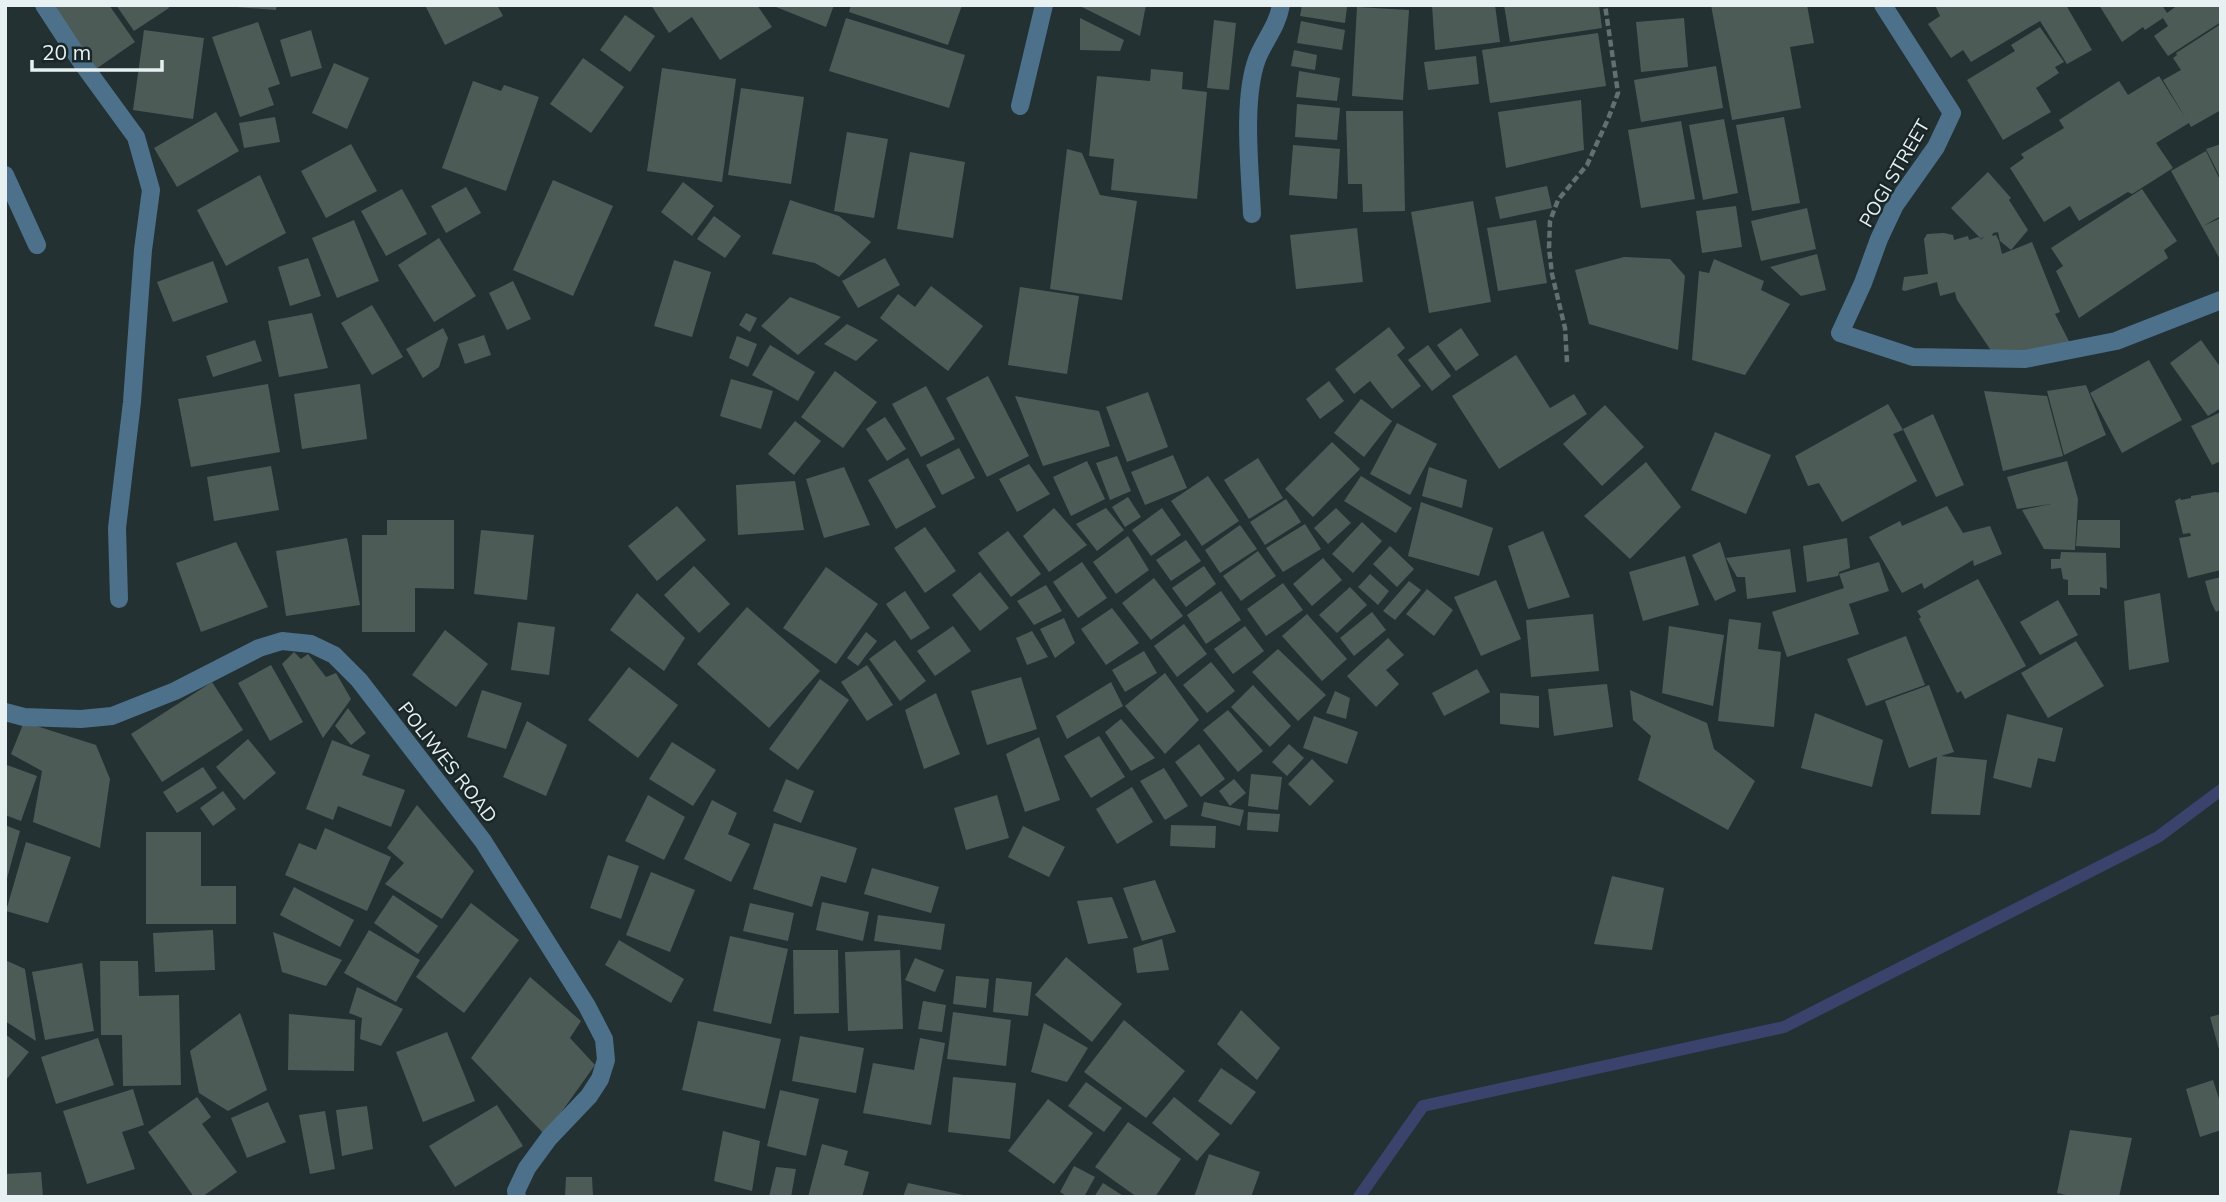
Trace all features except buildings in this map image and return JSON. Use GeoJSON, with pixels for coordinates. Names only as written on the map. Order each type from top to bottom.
{"type":"FeatureCollection","features":[{"type":"Feature","properties":{"kind":"street"},"geometry":{"type":"LineString","coordinates":[[44,5],[136,137],[151,190],[132,402],[117,528],[119,599]]}},
{"type":"Feature","properties":{"kind":"street"},"geometry":{"type":"LineString","coordinates":[[1020,106],[1044,5]]}},
{"type":"Feature","properties":{"kind":"street"},"geometry":{"type":"LineString","coordinates":[[1252,214],[1248,105],[1257,59],[1279,20],[1281,5]]}},
{"type":"Feature","properties":{"kind":"street","name":"POGI STREET"},"geometry":{"type":"LineString","coordinates":[[1883,5],[1952,113],[1936,147],[1895,205],[1840,332],[1913,357],[2025,359],[2116,341],[2221,300]]}},
{"type":"Feature","properties":{"kind":"street"},"geometry":{"type":"LineString","coordinates":[[5,175],[37,245]]}},
{"type":"Feature","properties":{"kind":"street","name":"POLIWES ROAD"},"geometry":{"type":"LineString","coordinates":[[5,712],[24,717],[81,719],[112,716],[175,691],[259,648],[282,641],[311,644],[334,655],[359,680],[483,841],[587,1006],[604,1039],[606,1060],[600,1079],[589,1096],[549,1138],[527,1168],[516,1191],[517,1197]]}},
{"type":"Feature","properties":{"kind":"path"},"geometry":{"type":"LineString","coordinates":[[1567,362],[1564,328],[1552,274],[1549,221],[1558,200],[1587,165],[1618,93],[1605,5]]}},
{"type":"Feature","properties":{"kind":"waterway"},"geometry":{"type":"LineString","coordinates":[[1359,1197],[1423,1106],[1784,1027],[2158,837],[2221,790]]}}]}
